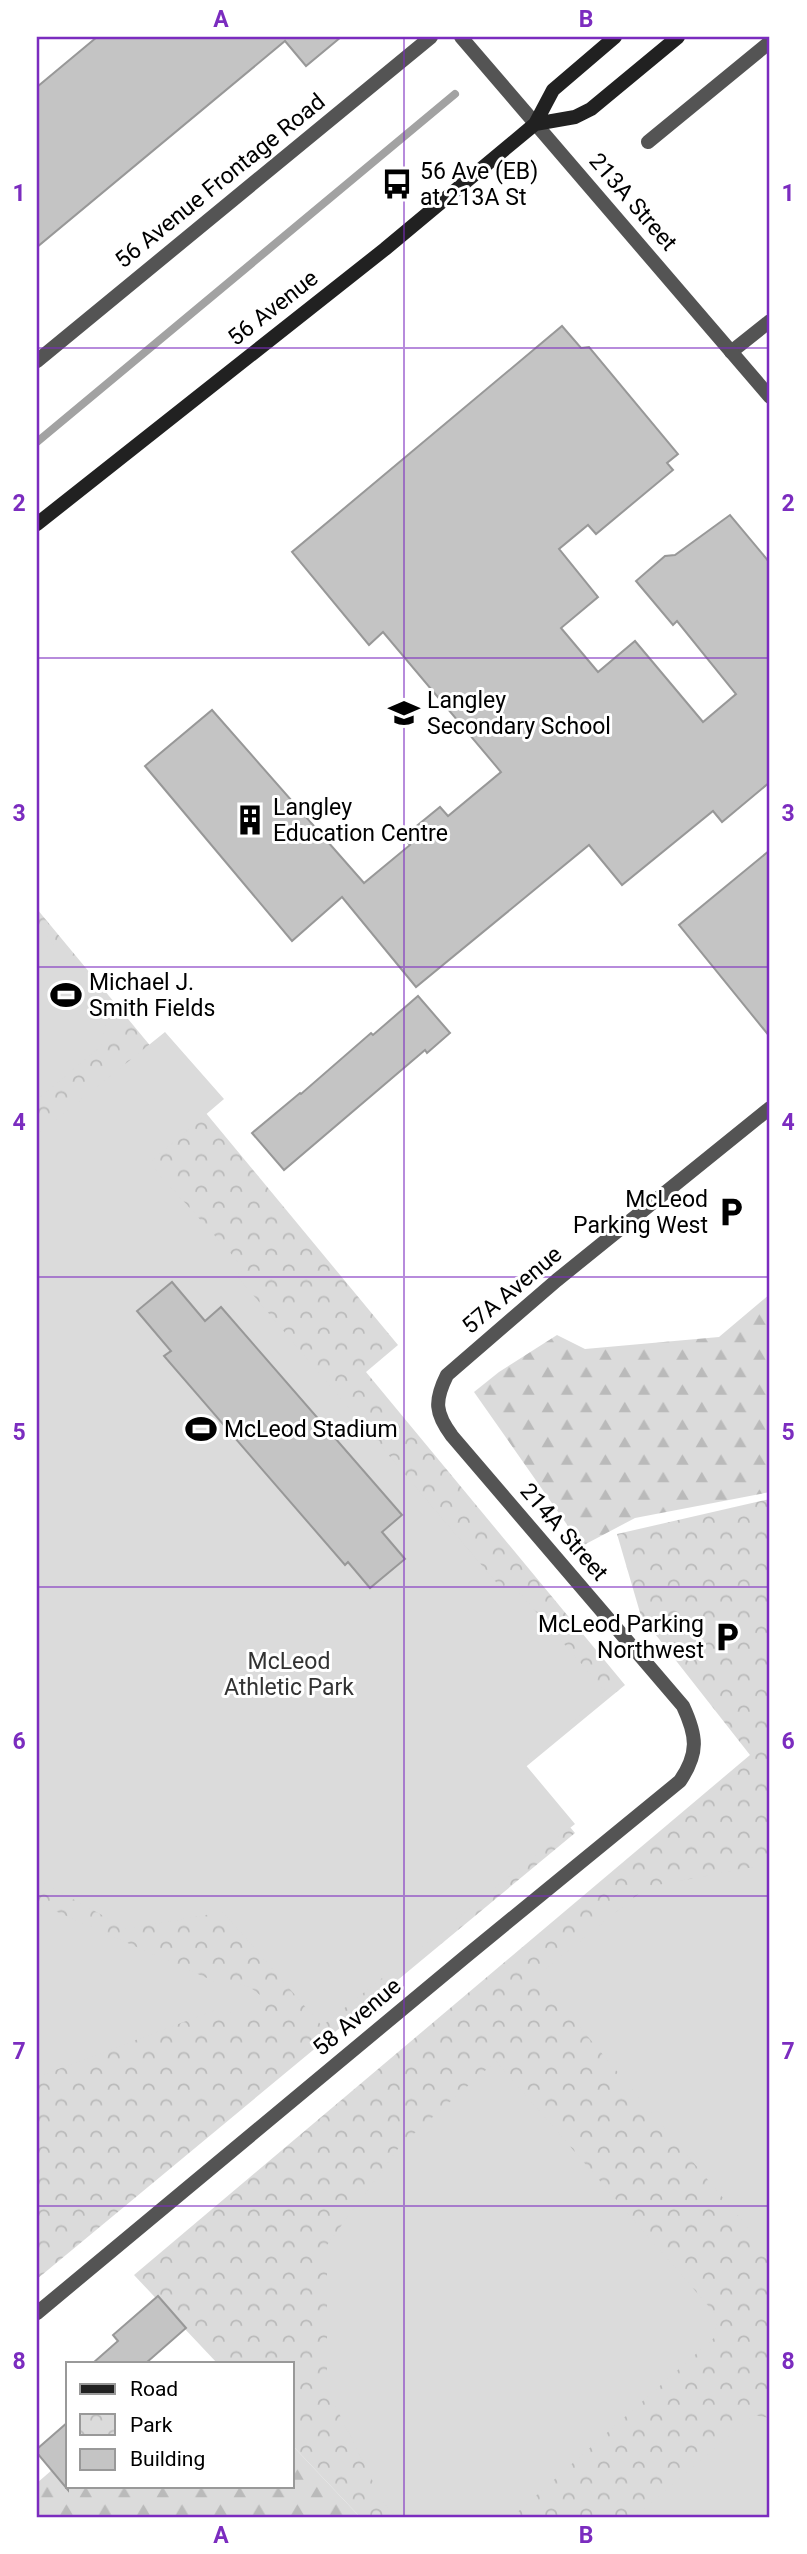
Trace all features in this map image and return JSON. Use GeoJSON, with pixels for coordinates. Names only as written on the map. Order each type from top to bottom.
{"type":"FeatureCollection","features":[{"type":"Feature","properties":{"kind":"main road","name":"56 Avenue"},"geometry":{"type":"LineString","coordinates":[[37,524],[385,249],[535,124],[553,90],[615,37]]}},
{"type":"Feature","properties":{"kind":"main road","name":"56 Avenue"},"geometry":{"type":"LineString","coordinates":[[535,124],[575,117],[591,109],[678,37]]}},
{"type":"Feature","properties":{"kind":"street","name":"56 Avenue Frontage Road"},"geometry":{"type":"LineString","coordinates":[[37,361],[431,37]]}},
{"type":"Feature","properties":{"kind":"street","name":"213A Street"},"geometry":{"type":"LineString","coordinates":[[461,37],[770,397]]}},
{"type":"Feature","properties":{"kind":"street"},"geometry":{"type":"LineString","coordinates":[[648,142],[770,42]]}},
{"type":"Feature","properties":{"kind":"street"},"geometry":{"type":"LineString","coordinates":[[732,352],[770,321]]}},
{"type":"Feature","properties":{"kind":"street","name":"57A Avenue"},"geometry":{"type":"LineString","coordinates":[[447,1375],[557,1280],[770,1108]]}},
{"type":"Feature","properties":{"kind":"street","name":"214A Street"},"geometry":{"type":"LineString","coordinates":[[447,1375],[438,1392],[442,1423],[683,1706],[693,1727],[695,1749]]}},
{"type":"Feature","properties":{"kind":"street","name":"58 Avenue"},"geometry":{"type":"LineString","coordinates":[[37,2313],[680,1781],[690,1766],[695,1749]]}},
{"type":"Feature","properties":{"kind":"green space","name":"McLeod Stadium"},"geometry":{"type":"Polygon","coordinates":[[[37,909],[398,1345],[366,1372],[625,1685],[522,1770],[575,1833],[37,2279],[37,909]]]}},
{"type":"Feature","properties":{"kind":"green space","name":"Michael J. Smith Fields"},"geometry":{"type":"Polygon","coordinates":[[[37,924],[108,1012],[101,1046],[37,1100],[37,924]]]}},
{"type":"Feature","properties":{"kind":"green space","name":"McLeod Stadium"},"geometry":{"type":"Polygon","coordinates":[[[165,1032],[224,1099],[149,1163],[244,1268],[237,1276],[501,1588],[510,1582],[607,1693],[524,1763],[575,1824],[322,2026],[223,1912],[127,1929],[37,1879],[37,1135],[165,1032]]]}},
{"type":"Feature","properties":{"kind":"green space"},"geometry":{"type":"Polygon","coordinates":[[[770,1294],[770,1492],[635,1518],[582,1546],[474,1392],[499,1372],[557,1335],[585,1349],[719,1337],[770,1294]]]}},
{"type":"Feature","properties":{"kind":"green space"},"geometry":{"type":"Polygon","coordinates":[[[770,1499],[770,2517],[360,2517],[294,2447],[294,2362],[216,2362],[134,2275],[750,1755],[641,1616],[617,1534],[770,1499]]]}},
{"type":"Feature","properties":{"kind":"green space"},"geometry":{"type":"Polygon","coordinates":[[[770,1864],[770,2254],[537,1976],[647,1887],[770,1864]]]}},
{"type":"Feature","properties":{"kind":"green space"},"geometry":{"type":"Polygon","coordinates":[[[37,1903],[225,1986],[236,1984],[249,1987],[261,1996],[260,2008],[252,2016],[235,2015],[221,2008],[37,2077],[37,1903]]]}},
{"type":"Feature","properties":{"kind":"green space"},"geometry":{"type":"Polygon","coordinates":[[[496,2061],[717,2316],[715,2337],[512,2517],[396,2517],[383,2502],[327,2389],[327,2245],[400,2146],[496,2061]]]}},
{"type":"Feature","properties":{"kind":"green space"},"geometry":{"type":"Polygon","coordinates":[[[753,2415],[770,2418],[770,2517],[634,2517],[753,2415]]]}},
{"type":"Feature","properties":{"kind":"green space"},"geometry":{"type":"Polygon","coordinates":[[[294,2447],[360,2517],[37,2517],[37,2483],[66,2458],[66,2488],[294,2488],[294,2447]]]}},
{"type":"Feature","properties":{"kind":"building"},"geometry":{"type":"Polygon","coordinates":[[[97,37],[341,37],[306,66],[285,41],[37,247],[37,87],[97,37]]]}},
{"type":"Feature","properties":{"kind":"building"},"geometry":{"type":"Polygon","coordinates":[[[562,326],[581,348],[589,347],[678,454],[667,463],[673,470],[596,534],[588,525],[559,549],[598,597],[561,628],[598,672],[635,641],[703,722],[736,694],[677,621],[673,625],[636,581],[665,556],[675,555],[730,515],[770,563],[770,782],[722,822],[713,811],[622,885],[589,845],[416,987],[342,897],[292,941],[145,766],[212,710],[364,883],[410,845],[403,837],[440,807],[448,816],[501,772],[383,632],[369,645],[292,552],[562,326]]]}},
{"type":"Feature","properties":{"kind":"building"},"geometry":{"type":"Polygon","coordinates":[[[770,850],[770,1037],[679,925],[770,850]]]}},
{"type":"Feature","properties":{"kind":"building"},"geometry":{"type":"Polygon","coordinates":[[[418,996],[450,1033],[427,1053],[425,1050],[284,1170],[252,1133],[418,996]]]}},
{"type":"Feature","properties":{"kind":"building"},"geometry":{"type":"Polygon","coordinates":[[[172,1282],[205,1321],[221,1307],[402,1515],[382,1532],[405,1559],[370,1588],[348,1562],[345,1565],[164,1356],[171,1351],[137,1311],[172,1282]]]}},
{"type":"Feature","properties":{"kind":"building"},"geometry":{"type":"Polygon","coordinates":[[[158,2296],[186,2328],[147,2362],[94,2362],[118,2341],[113,2335],[158,2296]]]}},
{"type":"Feature","properties":{"kind":"building"},"geometry":{"type":"Polygon","coordinates":[[[66,2424],[66,2488],[37,2453],[37,2449],[66,2424]]]}},
{"type":"Feature","properties":{"kind":"waterway"},"geometry":{"type":"LineString","coordinates":[[37,442],[455,94]]}},
{"type":"Feature","properties":{"kind":"place","name":"56 Ave (EB) at 213A St"},"geometry":{"type":"Point","coordinates":[397,184]}},
{"type":"Feature","properties":{"kind":"place","name":"Langley Secondary School"},"geometry":{"type":"Point","coordinates":[404,713]}},
{"type":"Feature","properties":{"kind":"place","name":"Langley Education Centre"},"geometry":{"type":"Point","coordinates":[250,820]}},
{"type":"Feature","properties":{"kind":"place","name":"Michael J. Smith Fields"},"geometry":{"type":"Point","coordinates":[66,995]}},
{"type":"Feature","properties":{"kind":"place","name":"McLeod Parking West"},"geometry":{"type":"Point","coordinates":[731,1212]}},
{"type":"Feature","properties":{"kind":"place","name":"McLeod Stadium"},"geometry":{"type":"Point","coordinates":[201,1429]}},
{"type":"Feature","properties":{"kind":"place","name":"McLeod Parking Northwest"},"geometry":{"type":"Point","coordinates":[727,1637]}},
{"type":"Feature","properties":{"kind":"park label","name":"McLeod Athletic Park"},"geometry":{"type":"Point","coordinates":[289,1674]}}]}
